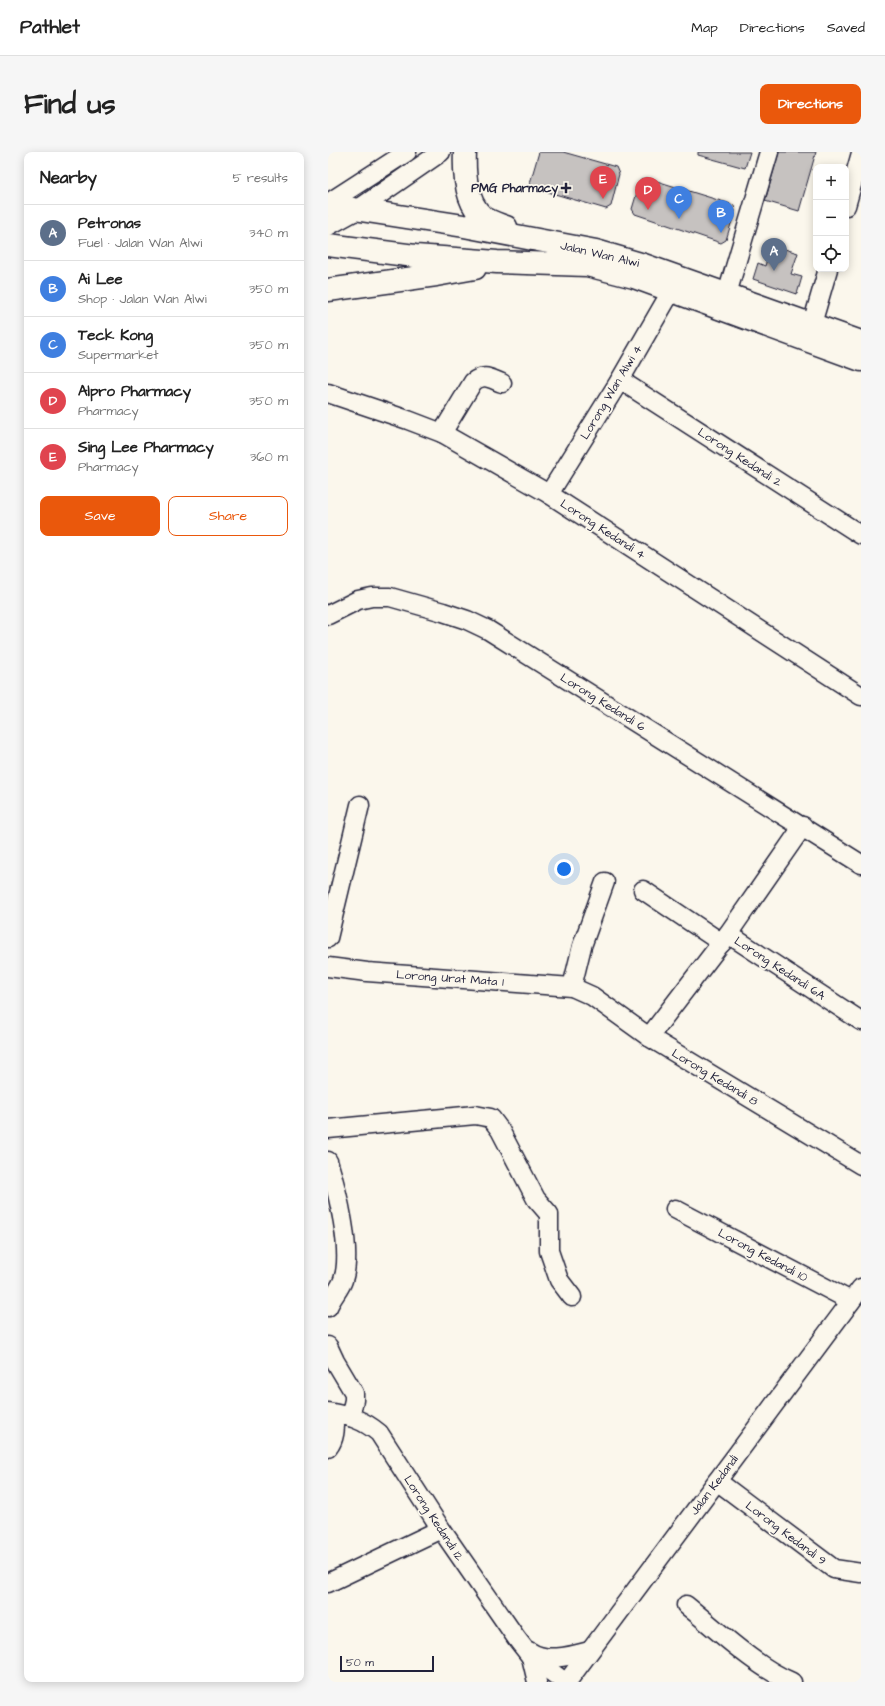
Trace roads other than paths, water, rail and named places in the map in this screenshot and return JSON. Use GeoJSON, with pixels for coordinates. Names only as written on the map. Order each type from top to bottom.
{"type":"FeatureCollection","features":[{"type":"Feature","properties":{"kind":"main road"},"geometry":{"type":"LineString","coordinates":[[465,152],[466,176],[469,194],[475,208],[483,217],[490,222],[550,242]]}},
{"type":"Feature","properties":{"kind":"main road","name":"Jalan Wan Alwi"},"geometry":{"type":"LineString","coordinates":[[328,204],[357,210],[464,226],[596,251],[644,264],[861,342]]}},
{"type":"Feature","properties":{"kind":"main road","name":"Jalan Wan Alwi"},"geometry":{"type":"LineString","coordinates":[[328,245],[415,256],[497,262],[587,265],[634,277],[672,290],[861,360]]}},
{"type":"Feature","properties":{"kind":"main road"},"geometry":{"type":"LineString","coordinates":[[328,290],[458,272],[497,262]]}},
{"type":"Feature","properties":{"kind":"street"},"geometry":{"type":"LineString","coordinates":[[328,204],[407,152]]}},
{"type":"Feature","properties":{"kind":"street"},"geometry":{"type":"LineString","coordinates":[[328,226],[357,210],[441,152]]}},
{"type":"Feature","properties":{"kind":"street"},"geometry":{"type":"LineString","coordinates":[[727,294],[770,152]]}},
{"type":"Feature","properties":{"kind":"street"},"geometry":{"type":"LineString","coordinates":[[848,200],[860,160]]}},
{"type":"Feature","properties":{"kind":"street"},"geometry":{"type":"LineString","coordinates":[[812,324],[827,272]]}},
{"type":"Feature","properties":{"kind":"street","name":"Lorong Wan Alwi 4"},"geometry":{"type":"LineString","coordinates":[[549,494],[620,380],[672,290]]}},
{"type":"Feature","properties":{"kind":"street"},"geometry":{"type":"LineString","coordinates":[[442,433],[473,382],[479,377],[487,377],[502,384]]}},
{"type":"Feature","properties":{"kind":"street","name":"Lorong Kedandi 2"},"geometry":{"type":"LineString","coordinates":[[620,380],[861,535]]}},
{"type":"Feature","properties":{"kind":"street","name":"Lorong Kedandi 4"},"geometry":{"type":"LineString","coordinates":[[328,393],[442,433],[549,494],[861,696]]}},
{"type":"Feature","properties":{"kind":"street","name":"Lorong Kedandi 6"},"geometry":{"type":"LineString","coordinates":[[328,614],[358,600],[372,597],[390,597],[467,620],[488,630],[803,826],[861,864]]}},
{"type":"Feature","properties":{"kind":"street"},"geometry":{"type":"LineString","coordinates":[[328,938],[360,805]]}},
{"type":"Feature","properties":{"kind":"street","name":"Lorong Kedandi 6A"},"geometry":{"type":"LineString","coordinates":[[803,826],[725,938],[861,1021]]}},
{"type":"Feature","properties":{"kind":"street"},"geometry":{"type":"LineString","coordinates":[[572,987],[582,946],[606,882]]}},
{"type":"Feature","properties":{"kind":"street"},"geometry":{"type":"LineString","coordinates":[[643,890],[725,938],[649,1037]]}},
{"type":"Feature","properties":{"kind":"street","name":"Lorong Urat Mata 1"},"geometry":{"type":"LineString","coordinates":[[328,967],[367,972],[572,987]]}},
{"type":"Feature","properties":{"kind":"street","name":"Lorong Kedandi 8"},"geometry":{"type":"LineString","coordinates":[[572,987],[592,996],[649,1037],[861,1165]]}},
{"type":"Feature","properties":{"kind":"street"},"geometry":{"type":"LineString","coordinates":[[328,1130],[475,1115],[491,1118],[500,1130],[536,1199],[548,1214],[549,1251],[559,1280],[572,1297]]}},
{"type":"Feature","properties":{"kind":"street"},"geometry":{"type":"LineString","coordinates":[[328,1161],[334,1178],[346,1245],[347,1263],[343,1281],[328,1307]]}},
{"type":"Feature","properties":{"kind":"street","name":"Lorong Kedandi 10"},"geometry":{"type":"LineString","coordinates":[[675,1209],[856,1294]]}},
{"type":"Feature","properties":{"kind":"street","name":"Jalan Kedandi"},"geometry":{"type":"LineString","coordinates":[[566,1682],[856,1294]]}},
{"type":"Feature","properties":{"kind":"street"},"geometry":{"type":"LineString","coordinates":[[328,1346],[354,1393],[354,1400],[338,1414],[332,1443],[328,1448]]}},
{"type":"Feature","properties":{"kind":"street","name":"Lorong Kedandi 12"},"geometry":{"type":"LineString","coordinates":[[338,1414],[367,1423],[379,1433],[441,1529],[527,1651],[566,1682]]}},
{"type":"Feature","properties":{"kind":"street","name":"Lorong Kedandi 9"},"geometry":{"type":"LineString","coordinates":[[717,1481],[834,1569],[861,1573]]}},
{"type":"Feature","properties":{"kind":"street"},"geometry":{"type":"LineString","coordinates":[[328,1583],[441,1529]]}},
{"type":"Feature","properties":{"kind":"street"},"geometry":{"type":"LineString","coordinates":[[686,1605],[751,1657],[779,1677],[792,1682]]}},
{"type":"Feature","properties":{"kind":"street"},"geometry":{"type":"LineString","coordinates":[[527,1651],[543,1657],[566,1657],[589,1651]]}},
{"type":"Feature","properties":{"kind":"street"},"geometry":{"type":"LineString","coordinates":[[527,1651],[537,1682]]}},
{"type":"Feature","properties":{"kind":"place","name":"PMG Pharmacy"},"geometry":{"type":"Point","coordinates":[566,188]}},
{"type":"Feature","properties":{"kind":"place","name":"Sing Lee Pharmacy"},"geometry":{"type":"Point","coordinates":[603,199]}},
{"type":"Feature","properties":{"kind":"place","name":"Alpro Pharmacy"},"geometry":{"type":"Point","coordinates":[648,210]}},
{"type":"Feature","properties":{"kind":"place","name":"Teck Kong"},"geometry":{"type":"Point","coordinates":[679,219]}},
{"type":"Feature","properties":{"kind":"place","name":"Ai Lee"},"geometry":{"type":"Point","coordinates":[721,233]}},
{"type":"Feature","properties":{"kind":"place","name":"Petronas"},"geometry":{"type":"Point","coordinates":[774,271]}}]}
